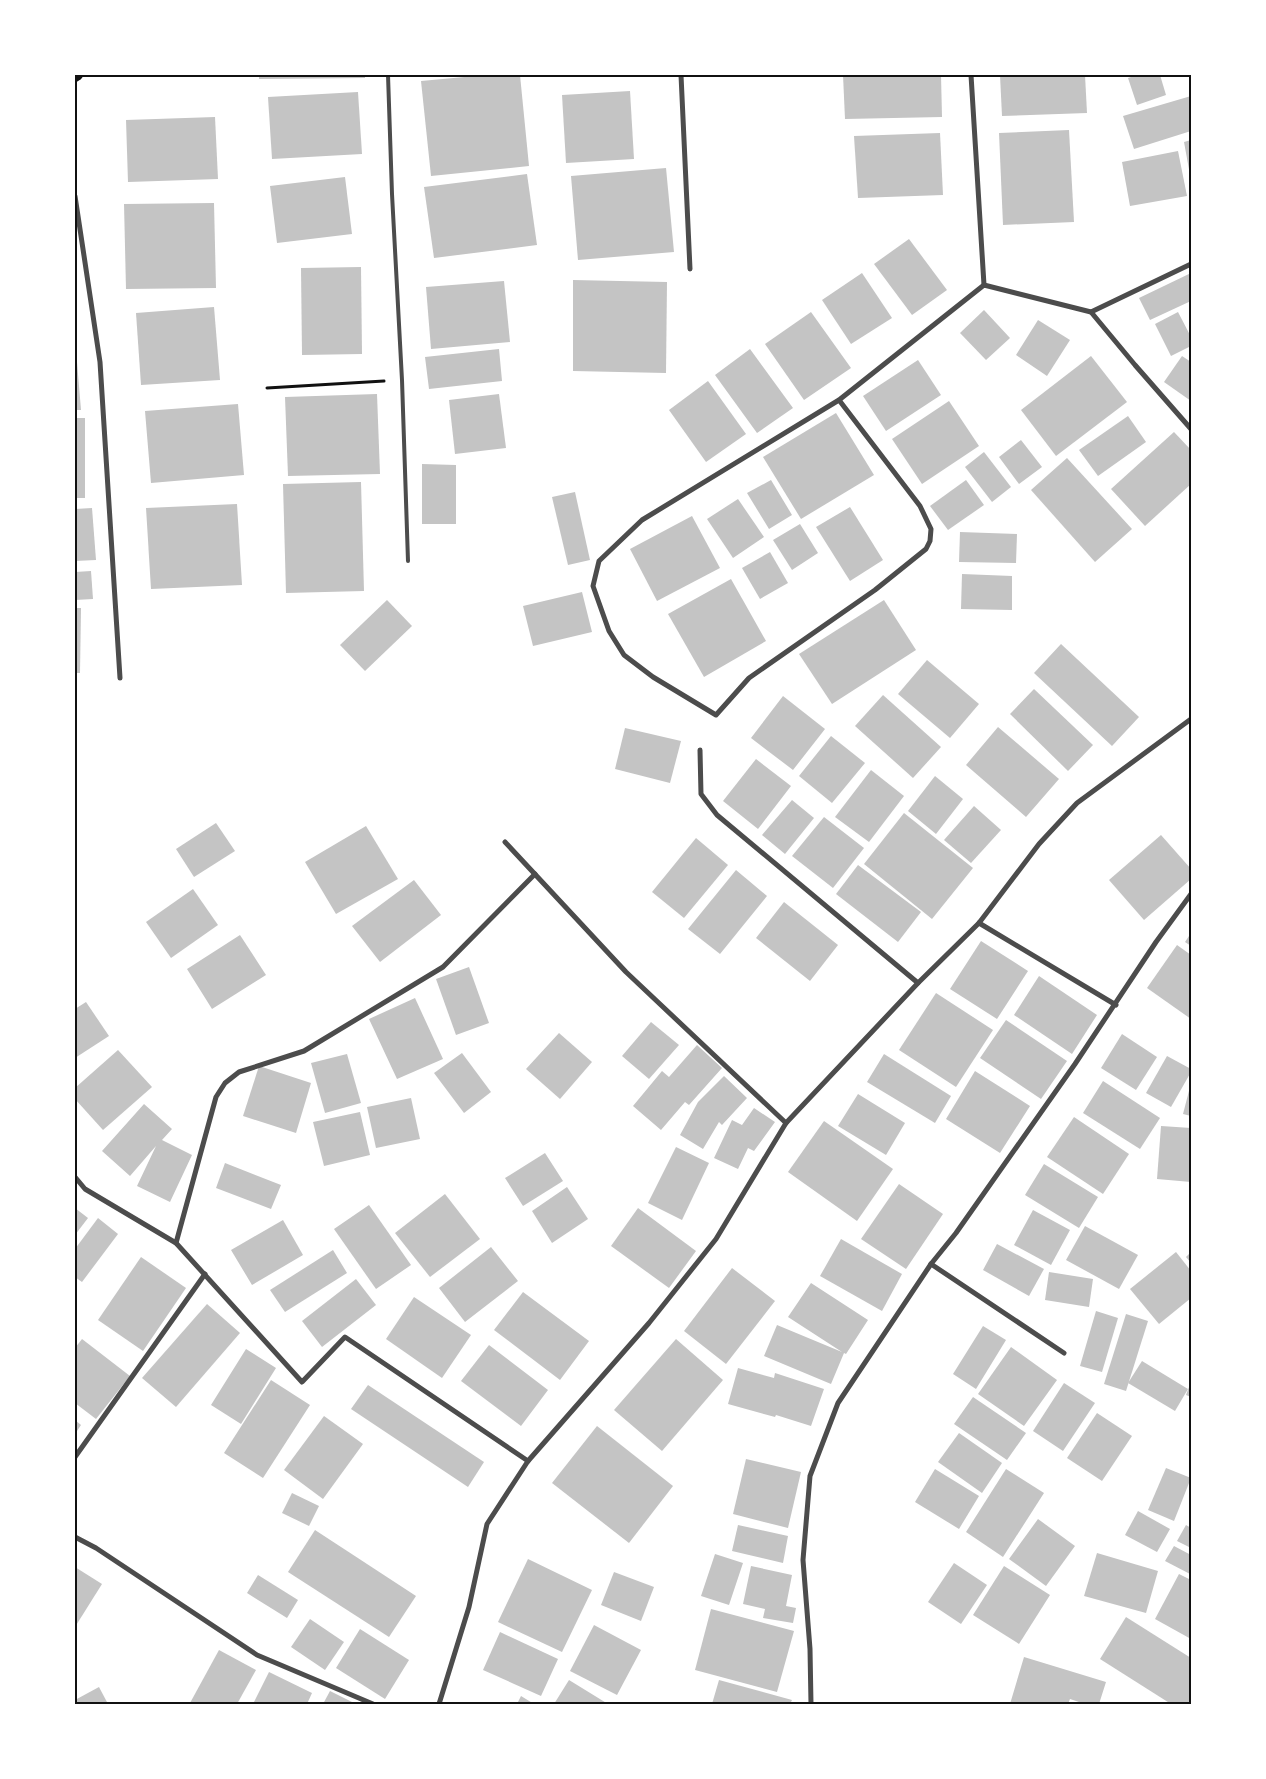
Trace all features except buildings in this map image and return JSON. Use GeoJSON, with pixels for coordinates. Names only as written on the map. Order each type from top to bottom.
{"type":"FeatureCollection","features":[{"type":"Feature","properties":{"kind":"street"},"geometry":{"type":"LineString","coordinates":[[681,75],[690,269]]}},
{"type":"Feature","properties":{"kind":"street"},"geometry":{"type":"LineString","coordinates":[[971,75],[984,285]]}},
{"type":"Feature","properties":{"kind":"street"},"geometry":{"type":"LineString","coordinates":[[75,196],[100,362],[120,678]]}},
{"type":"Feature","properties":{"kind":"street"},"geometry":{"type":"LineString","coordinates":[[1091,312],[1191,264]]}},
{"type":"Feature","properties":{"kind":"street"},"geometry":{"type":"LineString","coordinates":[[984,285],[1091,312],[1191,429]]}},
{"type":"Feature","properties":{"kind":"street"},"geometry":{"type":"LineString","coordinates":[[839,400],[920,506],[931,529],[930,541],[926,549],[875,590],[749,678],[716,714],[653,677],[624,655],[609,631],[593,586],[600,561],[642,520],[839,400],[984,285]]}},
{"type":"Feature","properties":{"kind":"street"},"geometry":{"type":"LineString","coordinates":[[439,1704],[469,1607],[486,1524],[528,1461],[649,1323],[716,1239],[786,1123],[918,983],[979,923],[1039,844],[1077,803],[1191,719]]}},
{"type":"Feature","properties":{"kind":"street"},"geometry":{"type":"LineString","coordinates":[[700,750],[701,794],[718,815],[918,983]]}},
{"type":"Feature","properties":{"kind":"street"},"geometry":{"type":"LineString","coordinates":[[505,842],[626,972],[786,1123]]}},
{"type":"Feature","properties":{"kind":"street"},"geometry":{"type":"LineString","coordinates":[[176,1243],[214,1103],[225,1083],[239,1072],[304,1051],[443,967],[535,874]]}},
{"type":"Feature","properties":{"kind":"street"},"geometry":{"type":"LineString","coordinates":[[811,1704],[810,1650],[803,1560],[810,1476],[838,1403],[930,1264],[956,1233],[1116,1005],[1156,942],[1191,894]]}},
{"type":"Feature","properties":{"kind":"street"},"geometry":{"type":"LineString","coordinates":[[979,923],[1116,1005]]}},
{"type":"Feature","properties":{"kind":"street"},"geometry":{"type":"LineString","coordinates":[[75,1177],[85,1189],[176,1243],[302,1382],[345,1337],[528,1461]]}},
{"type":"Feature","properties":{"kind":"street"},"geometry":{"type":"LineString","coordinates":[[930,1264],[1064,1353]]}},
{"type":"Feature","properties":{"kind":"street"},"geometry":{"type":"LineString","coordinates":[[75,1457],[205,1274]]}},
{"type":"Feature","properties":{"kind":"street"},"geometry":{"type":"LineString","coordinates":[[75,1537],[96,1548],[257,1655],[373,1704]]}},
{"type":"Feature","properties":{"kind":"lane"},"geometry":{"type":"LineString","coordinates":[[388,75],[408,561]]}},
{"type":"Feature","properties":{"kind":"path"},"geometry":{"type":"LineString","coordinates":[[266,388],[402,380]]}}]}
